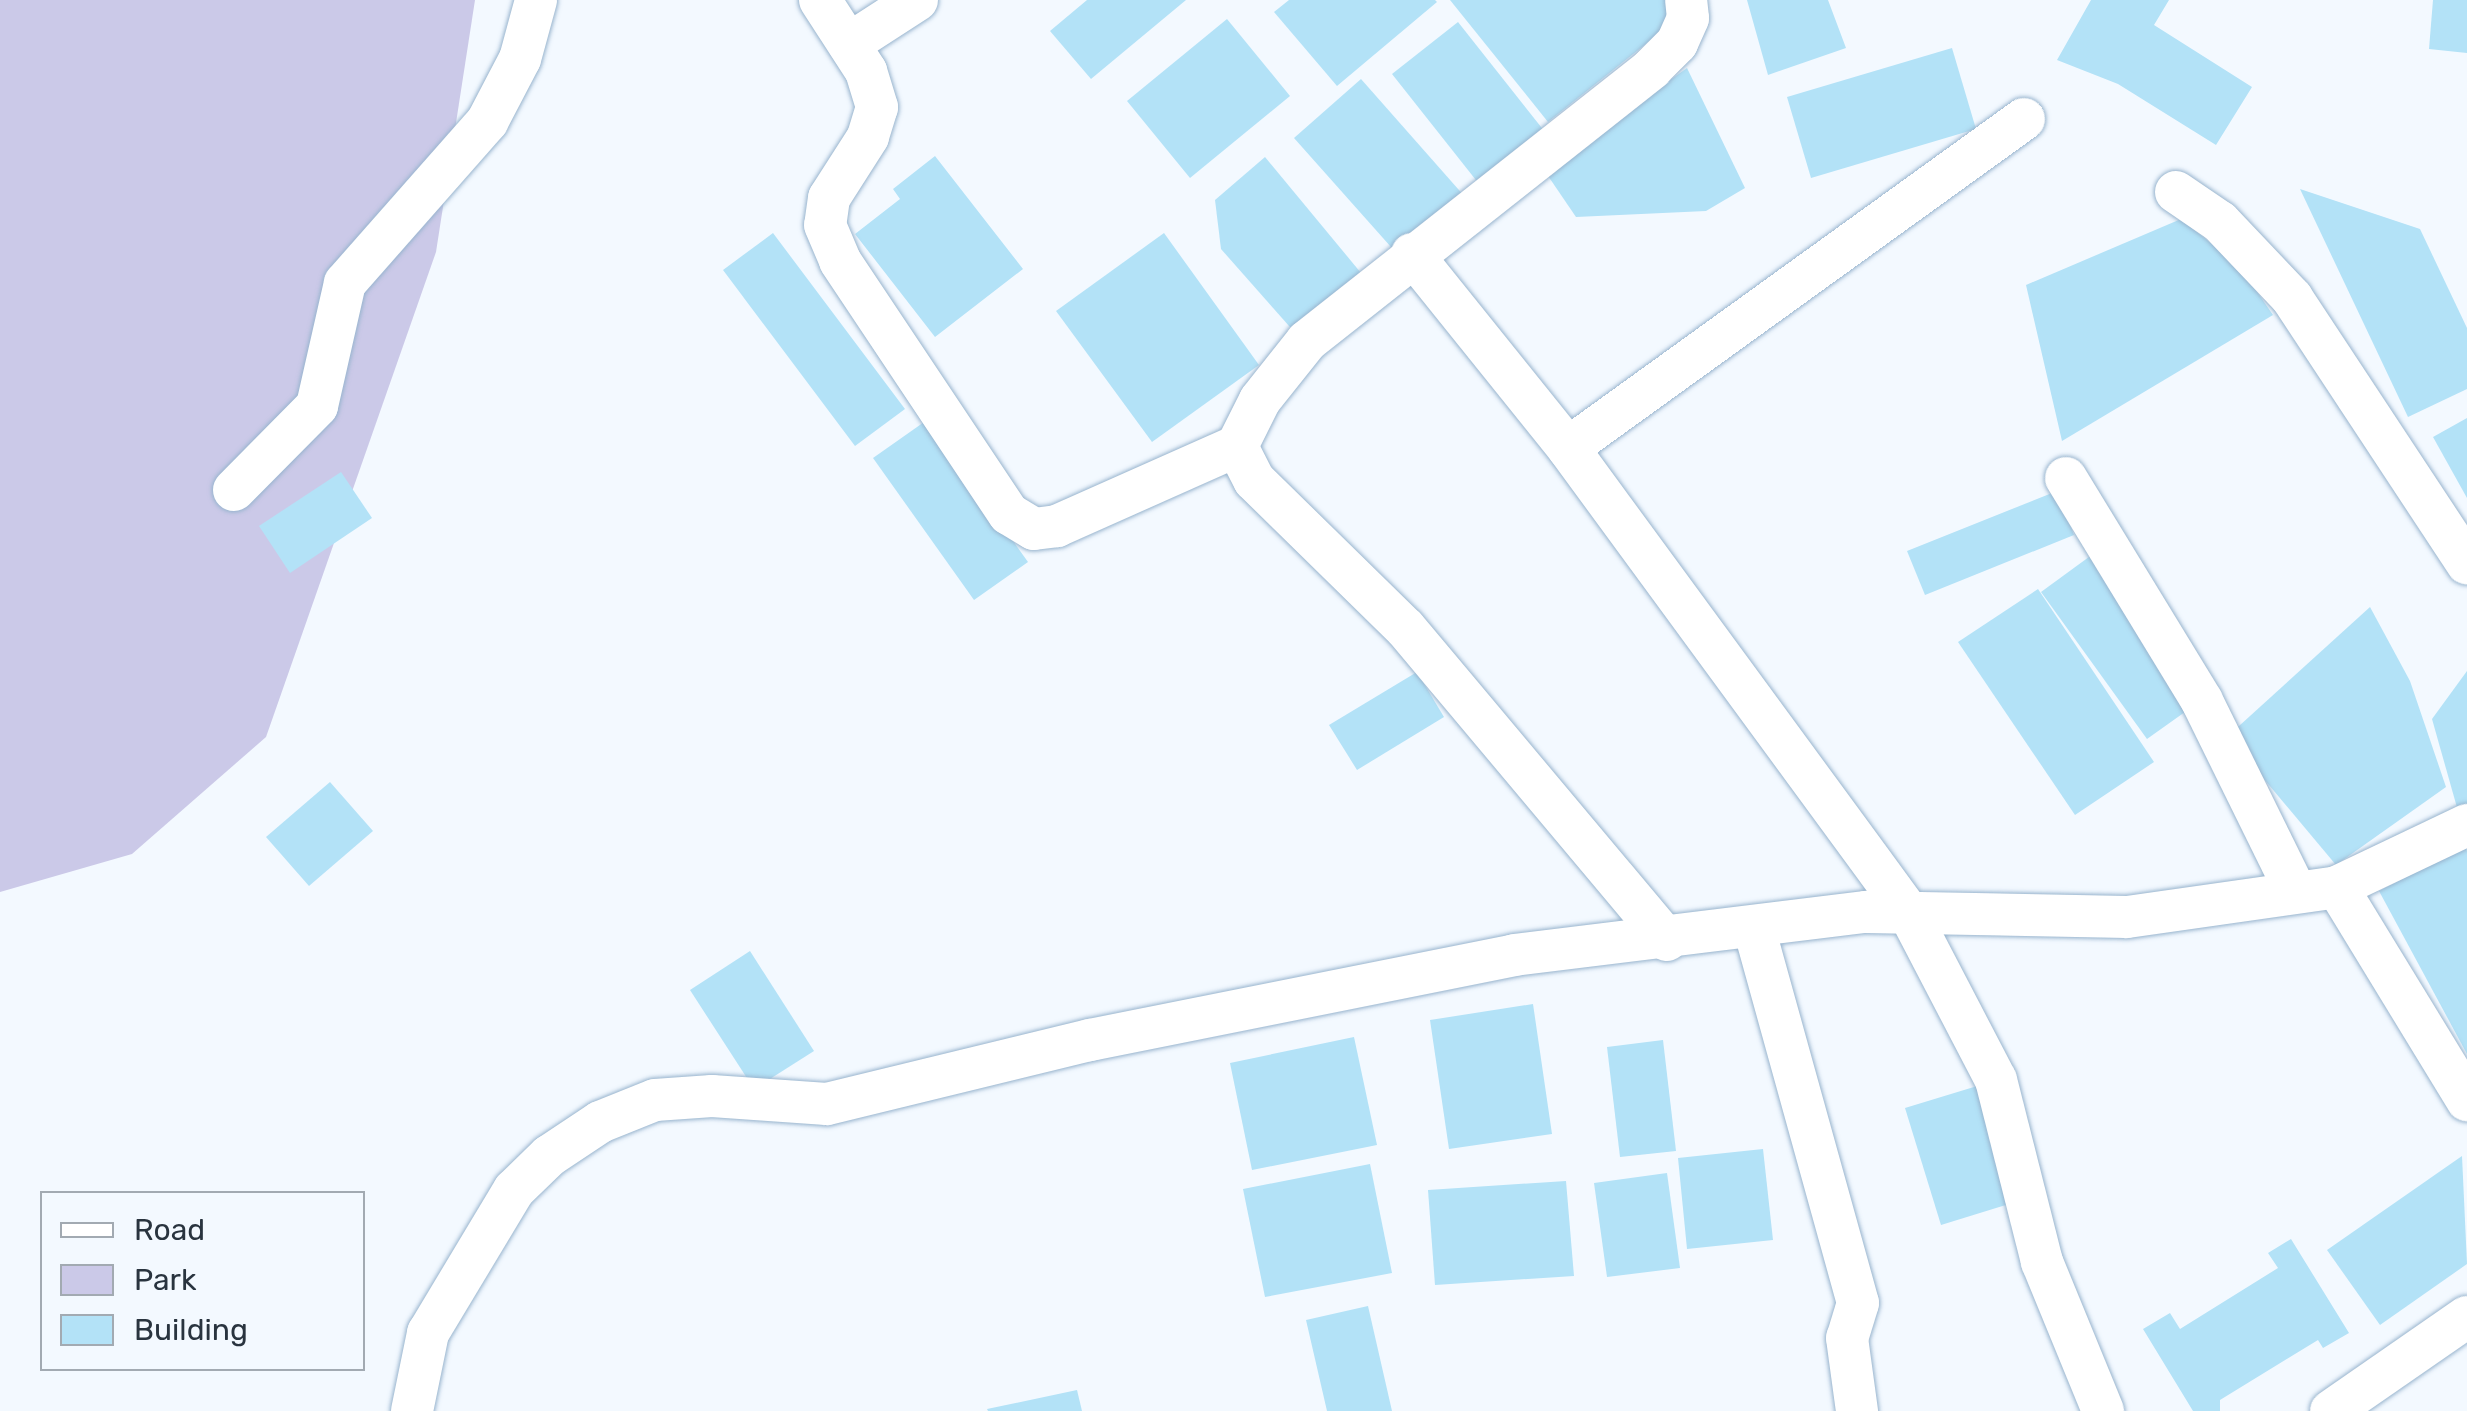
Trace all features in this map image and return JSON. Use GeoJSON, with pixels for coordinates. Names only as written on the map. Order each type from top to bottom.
{"type":"FeatureCollection","features":[{"type":"Feature","properties":{"kind":"street"},"geometry":{"type":"LineString","coordinates":[[234,490],[317,406],[331,366],[334,317],[345,283],[486,122],[520,60],[536,0]]}},
{"type":"Feature","properties":{"kind":"street"},"geometry":{"type":"LineString","coordinates":[[820,0],[849,44],[877,106],[868,136],[829,198],[825,225],[840,261],[1009,514],[1034,529],[1057,526],[1237,446],[1260,400],[1307,340],[1651,69],[1677,42],[1688,18],[1686,0]]}},
{"type":"Feature","properties":{"kind":"street"},"geometry":{"type":"LineString","coordinates":[[849,44],[917,0]]}},
{"type":"Feature","properties":{"kind":"street"},"geometry":{"type":"LineString","coordinates":[[1568,448],[2024,119]]}},
{"type":"Feature","properties":{"kind":"street"},"geometry":{"type":"LineString","coordinates":[[2176,192],[2220,222],[2292,298],[2467,563]]}},
{"type":"Feature","properties":{"kind":"street"},"geometry":{"type":"LineString","coordinates":[[1412,254],[1568,448],[1909,913],[1996,1080],[2042,1262],[2103,1411]]}},
{"type":"Feature","properties":{"kind":"street"},"geometry":{"type":"LineString","coordinates":[[1237,446],[1254,480],[1405,628],[1667,940]]}},
{"type":"Feature","properties":{"kind":"street"},"geometry":{"type":"LineString","coordinates":[[2066,478],[2316,888],[2467,1100]]}},
{"type":"Feature","properties":{"kind":"street"},"geometry":{"type":"LineString","coordinates":[[412,1411],[428,1334],[514,1190],[549,1156],[600,1122],[655,1100],[712,1096],[828,1104],[1301,995],[1514,956],[1667,940],[1866,912],[2127,917],[2316,888],[2467,825]]}},
{"type":"Feature","properties":{"kind":"street"},"geometry":{"type":"LineString","coordinates":[[1754,928],[1858,1303],[1847,1338],[1858,1411]]}},
{"type":"Feature","properties":{"kind":"street"},"geometry":{"type":"LineString","coordinates":[[2331,1411],[2467,1317]]}},
{"type":"Feature","properties":{"kind":"green space"},"geometry":{"type":"Polygon","coordinates":[[[0,0],[475,0],[436,252],[266,737],[132,854],[0,892],[0,0]]]}},
{"type":"Feature","properties":{"kind":"building"},"geometry":{"type":"Polygon","coordinates":[[[1087,0],[1186,0],[1091,79],[1050,31],[1087,0]]]}},
{"type":"Feature","properties":{"kind":"building"},"geometry":{"type":"Polygon","coordinates":[[[1289,0],[1437,2],[1337,86],[1274,12],[1289,0]]]}},
{"type":"Feature","properties":{"kind":"building"},"geometry":{"type":"Polygon","coordinates":[[[1450,0],[1670,0],[1682,15],[1548,122],[1450,0]]]}},
{"type":"Feature","properties":{"kind":"building"},"geometry":{"type":"Polygon","coordinates":[[[1747,0],[1828,0],[1846,48],[1768,75],[1747,0]]]}},
{"type":"Feature","properties":{"kind":"building"},"geometry":{"type":"Polygon","coordinates":[[[2091,0],[2169,0],[2154,25],[2252,87],[2216,145],[2118,84],[2057,60],[2091,0]]]}},
{"type":"Feature","properties":{"kind":"building"},"geometry":{"type":"Polygon","coordinates":[[[2433,0],[2467,0],[2467,53],[2429,49],[2433,0]]]}},
{"type":"Feature","properties":{"kind":"building"},"geometry":{"type":"Polygon","coordinates":[[[1227,19],[1290,96],[1190,178],[1127,101],[1227,19]]]}},
{"type":"Feature","properties":{"kind":"building"},"geometry":{"type":"Polygon","coordinates":[[[1458,22],[1549,137],[1483,189],[1392,74],[1458,22]]]}},
{"type":"Feature","properties":{"kind":"building"},"geometry":{"type":"Polygon","coordinates":[[[1952,48],[1976,129],[1811,178],[1787,97],[1952,48]]]}},
{"type":"Feature","properties":{"kind":"building"},"geometry":{"type":"Polygon","coordinates":[[[1687,68],[1745,188],[1706,211],[1576,217],[1544,170],[1687,68]]]}},
{"type":"Feature","properties":{"kind":"building"},"geometry":{"type":"Polygon","coordinates":[[[1361,79],[1466,198],[1399,256],[1294,138],[1361,79]]]}},
{"type":"Feature","properties":{"kind":"building"},"geometry":{"type":"Polygon","coordinates":[[[935,156],[1023,269],[935,337],[855,234],[900,199],[893,189],[935,156]]]}},
{"type":"Feature","properties":{"kind":"building"},"geometry":{"type":"Polygon","coordinates":[[[1265,157],[1366,279],[1297,335],[1221,249],[1215,200],[1265,157]]]}},
{"type":"Feature","properties":{"kind":"building"},"geometry":{"type":"Polygon","coordinates":[[[2300,189],[2420,229],[2467,328],[2467,389],[2408,417],[2300,189]]]}},
{"type":"Feature","properties":{"kind":"building"},"geometry":{"type":"Polygon","coordinates":[[[2181,219],[2240,267],[2273,315],[2062,441],[2026,285],[2181,219]]]}},
{"type":"Feature","properties":{"kind":"building"},"geometry":{"type":"Polygon","coordinates":[[[773,233],[905,409],[855,446],[723,270],[773,233]]]}},
{"type":"Feature","properties":{"kind":"building"},"geometry":{"type":"Polygon","coordinates":[[[1164,233],[1259,365],[1152,442],[1056,311],[1164,233]]]}},
{"type":"Feature","properties":{"kind":"building"},"geometry":{"type":"Polygon","coordinates":[[[2467,418],[2467,498],[2433,437],[2467,418]]]}},
{"type":"Feature","properties":{"kind":"building"},"geometry":{"type":"Polygon","coordinates":[[[927,420],[1028,562],[974,600],[873,458],[927,420]]]}},
{"type":"Feature","properties":{"kind":"building"},"geometry":{"type":"Polygon","coordinates":[[[341,472],[372,518],[290,573],[259,526],[341,472]]]}},
{"type":"Feature","properties":{"kind":"building"},"geometry":{"type":"Polygon","coordinates":[[[2057,491],[2074,535],[1925,595],[1907,551],[2057,491]]]}},
{"type":"Feature","properties":{"kind":"building"},"geometry":{"type":"Polygon","coordinates":[[[2093,554],[2199,702],[2147,739],[2041,592],[2093,554]]]}},
{"type":"Feature","properties":{"kind":"building"},"geometry":{"type":"Polygon","coordinates":[[[2038,589],[2154,762],[2075,815],[1958,642],[2038,589]]]}},
{"type":"Feature","properties":{"kind":"building"},"geometry":{"type":"Polygon","coordinates":[[[2370,607],[2410,681],[2446,787],[2336,865],[2228,736],[2370,607]]]}},
{"type":"Feature","properties":{"kind":"building"},"geometry":{"type":"Polygon","coordinates":[[[2467,671],[2467,806],[2458,811],[2432,719],[2467,671]]]}},
{"type":"Feature","properties":{"kind":"building"},"geometry":{"type":"Polygon","coordinates":[[[1417,672],[1444,717],[1357,770],[1329,725],[1417,672]]]}},
{"type":"Feature","properties":{"kind":"building"},"geometry":{"type":"Polygon","coordinates":[[[330,782],[373,831],[309,886],[266,837],[330,782]]]}},
{"type":"Feature","properties":{"kind":"building"},"geometry":{"type":"Polygon","coordinates":[[[2465,847],[2467,851],[2467,1054],[2379,891],[2465,847]]]}},
{"type":"Feature","properties":{"kind":"building"},"geometry":{"type":"Polygon","coordinates":[[[750,951],[814,1051],[754,1089],[690,990],[750,951]]]}},
{"type":"Feature","properties":{"kind":"building"},"geometry":{"type":"Polygon","coordinates":[[[1533,1004],[1552,1134],[1449,1149],[1430,1020],[1533,1004]]]}},
{"type":"Feature","properties":{"kind":"building"},"geometry":{"type":"Polygon","coordinates":[[[1354,1037],[1377,1145],[1252,1170],[1230,1063],[1354,1037]]]}},
{"type":"Feature","properties":{"kind":"building"},"geometry":{"type":"Polygon","coordinates":[[[1663,1040],[1676,1151],[1620,1157],[1607,1047],[1663,1040]]]}},
{"type":"Feature","properties":{"kind":"building"},"geometry":{"type":"Polygon","coordinates":[[[1987,1083],[2022,1200],[1941,1225],[1905,1108],[1987,1083]]]}},
{"type":"Feature","properties":{"kind":"building"},"geometry":{"type":"Polygon","coordinates":[[[1763,1149],[1773,1240],[1687,1249],[1678,1158],[1763,1149]]]}},
{"type":"Feature","properties":{"kind":"building"},"geometry":{"type":"Polygon","coordinates":[[[2462,1156],[2467,1264],[2380,1325],[2327,1250],[2462,1156]]]}},
{"type":"Feature","properties":{"kind":"building"},"geometry":{"type":"Polygon","coordinates":[[[1370,1164],[1392,1273],[1265,1297],[1243,1189],[1370,1164]]]}},
{"type":"Feature","properties":{"kind":"building"},"geometry":{"type":"Polygon","coordinates":[[[1667,1173],[1680,1268],[1607,1277],[1594,1183],[1667,1173]]]}},
{"type":"Feature","properties":{"kind":"building"},"geometry":{"type":"Polygon","coordinates":[[[1566,1181],[1574,1276],[1435,1285],[1428,1190],[1566,1181]]]}},
{"type":"Feature","properties":{"kind":"building"},"geometry":{"type":"Polygon","coordinates":[[[2291,1239],[2349,1333],[2323,1348],[2318,1340],[2220,1400],[2220,1411],[2193,1411],[2143,1329],[2170,1313],[2180,1329],[2278,1268],[2268,1253],[2291,1239]]]}},
{"type":"Feature","properties":{"kind":"building"},"geometry":{"type":"Polygon","coordinates":[[[1368,1306],[1392,1411],[1327,1411],[1306,1320],[1368,1306]]]}},
{"type":"Feature","properties":{"kind":"building"},"geometry":{"type":"Polygon","coordinates":[[[1077,1390],[1082,1411],[987,1409],[1077,1390]]]}}]}
